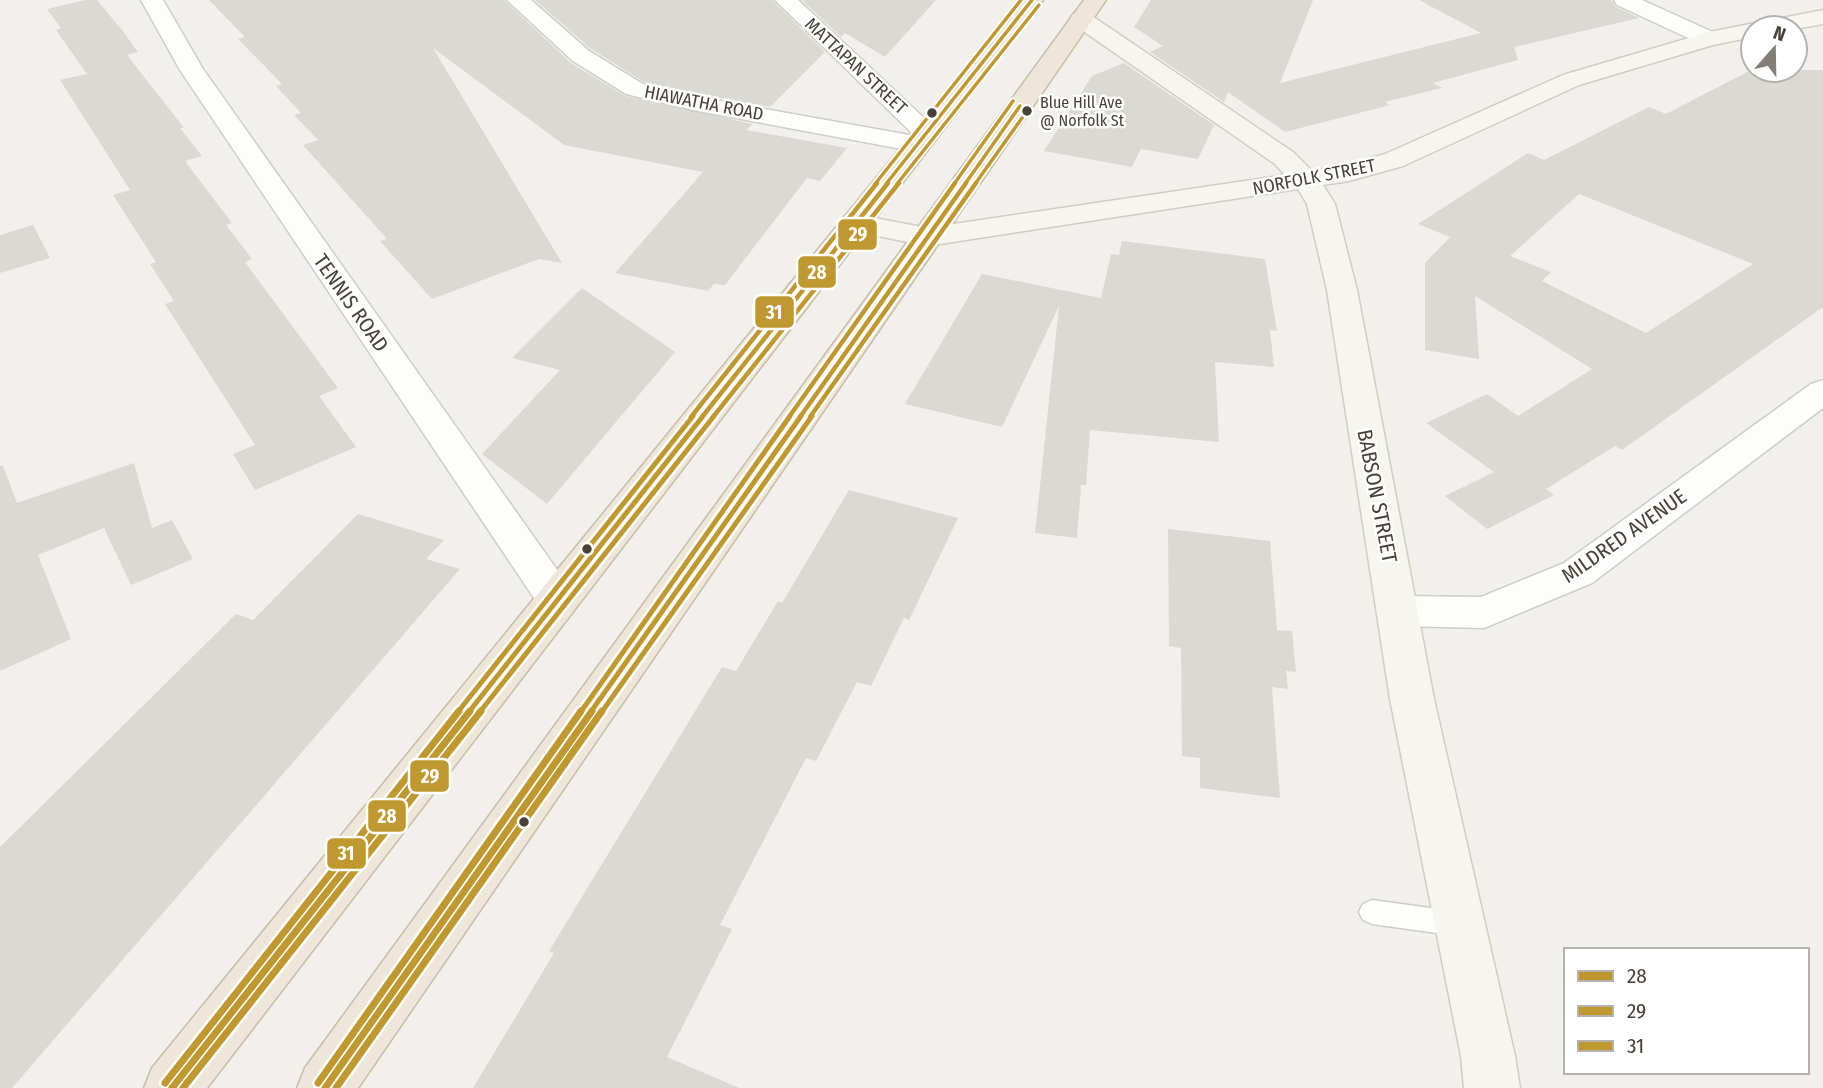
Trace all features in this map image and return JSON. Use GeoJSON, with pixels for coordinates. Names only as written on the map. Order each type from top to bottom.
{"type":"FeatureCollection","features":[{"type":"Feature","properties":{"kind":"highway"},"geometry":{"type":"LineString","coordinates":[[172,1088],[1032,0]]}},
{"type":"Feature","properties":{"kind":"highway"},"geometry":{"type":"LineString","coordinates":[[325,1088],[927,237],[1087,6]]}},
{"type":"Feature","properties":{"kind":"main road","name":"BABSON STREET"},"geometry":{"type":"LineString","coordinates":[[1087,6],[1284,158],[1307,181],[1321,204],[1342,290],[1412,699],[1492,1088]]}},
{"type":"Feature","properties":{"kind":"main road","name":"NORFOLK STREET"},"geometry":{"type":"LineString","coordinates":[[854,223],[927,237],[1307,181],[1394,160],[1571,80],[1709,39],[1739,33]]}},
{"type":"Feature","properties":{"kind":"street","name":"TENNIS ROAD"},"geometry":{"type":"LineString","coordinates":[[152,0],[192,70],[558,602]]}},
{"type":"Feature","properties":{"kind":"street","name":"HIAWATHA ROAD"},"geometry":{"type":"LineString","coordinates":[[518,0],[581,55],[635,89],[693,103],[923,138]]}},
{"type":"Feature","properties":{"kind":"street","name":"MATTAPAN STREET"},"geometry":{"type":"LineString","coordinates":[[786,0],[923,138]]}},
{"type":"Feature","properties":{"kind":"street"},"geometry":{"type":"LineString","coordinates":[[1625,0],[1709,39]]}},
{"type":"Feature","properties":{"kind":"street","name":"MILDRED AVENUE"},"geometry":{"type":"LineString","coordinates":[[1399,611],[1484,613],[1578,573],[1823,391]]}},
{"type":"Feature","properties":{"kind":"lane"},"geometry":{"type":"LineString","coordinates":[[1372,912],[1460,924]]}},
{"type":"Feature","properties":{"kind":"building"},"geometry":{"type":"Polygon","coordinates":[[[97,0],[122,30],[138,52],[127,55],[184,128],[180,128],[202,156],[185,161],[232,223],[226,225],[252,259],[245,262],[338,388],[319,396],[356,447],[255,490],[233,454],[255,445],[165,304],[174,301],[150,264],[156,262],[113,195],[130,190],[60,80],[87,74],[56,30],[61,28],[47,9],[97,0]]]}},
{"type":"Feature","properties":{"kind":"building"},"geometry":{"type":"Polygon","coordinates":[[[209,0],[504,0],[571,63],[625,96],[753,124],[746,130],[847,148],[820,181],[807,178],[725,285],[714,284],[708,291],[615,273],[703,172],[564,145],[433,48],[562,263],[539,259],[432,299],[380,241],[387,239],[303,145],[318,140],[294,115],[301,113],[276,86],[282,84],[238,39],[245,37],[209,0]]]}},
{"type":"Feature","properties":{"kind":"building"},"geometry":{"type":"Polygon","coordinates":[[[535,0],[772,0],[825,52],[770,107],[644,82],[591,49],[535,0]]]}},
{"type":"Feature","properties":{"kind":"building"},"geometry":{"type":"Polygon","coordinates":[[[802,0],[936,0],[885,57],[845,33],[841,37],[802,0]]]}},
{"type":"Feature","properties":{"kind":"building"},"geometry":{"type":"Polygon","coordinates":[[[1151,0],[1313,0],[1280,83],[1481,33],[1419,0],[1611,0],[1616,7],[1639,18],[1514,47],[1518,60],[1433,83],[1442,88],[1385,102],[1390,105],[1285,132],[1228,92],[1224,102],[1150,52],[1163,46],[1134,27],[1151,0]]]}},
{"type":"Feature","properties":{"kind":"building"},"geometry":{"type":"Polygon","coordinates":[[[1124,63],[1214,125],[1198,159],[1141,149],[1132,167],[1044,151],[1092,76],[1124,63]]]}},
{"type":"Feature","properties":{"kind":"building"},"geometry":{"type":"Polygon","coordinates":[[[1809,70],[1823,70],[1823,307],[1622,450],[1615,446],[1546,489],[1554,495],[1487,529],[1445,496],[1494,472],[1426,423],[1487,394],[1518,416],[1592,369],[1475,296],[1479,359],[1425,350],[1425,263],[1450,237],[1418,224],[1528,153],[1544,160],[1649,107],[1666,114],[1739,76],[1739,84],[1809,84],[1809,70]],[[1579,194],[1510,256],[1551,272],[1542,281],[1646,333],[1753,264],[1579,194]]]}},
{"type":"Feature","properties":{"kind":"building"},"geometry":{"type":"Polygon","coordinates":[[[33,225],[50,258],[0,273],[0,235],[33,225]]]}},
{"type":"Feature","properties":{"kind":"building"},"geometry":{"type":"Polygon","coordinates":[[[1122,241],[1265,259],[1277,331],[1270,330],[1274,367],[1215,362],[1219,442],[1090,430],[1086,485],[1081,485],[1077,538],[1035,533],[1059,306],[1002,427],[905,404],[982,274],[1101,298],[1111,254],[1119,255],[1122,241]]]}},
{"type":"Feature","properties":{"kind":"building"},"geometry":{"type":"Polygon","coordinates":[[[582,288],[675,352],[547,504],[482,454],[560,370],[512,358],[582,288]]]}},
{"type":"Feature","properties":{"kind":"building"},"geometry":{"type":"Polygon","coordinates":[[[134,463],[152,528],[172,520],[193,559],[131,585],[104,528],[38,555],[71,639],[0,671],[0,466],[3,466],[17,503],[134,463]]]}},
{"type":"Feature","properties":{"kind":"building"},"geometry":{"type":"Polygon","coordinates":[[[849,490],[958,518],[909,620],[904,618],[871,686],[857,682],[816,761],[806,758],[720,925],[732,929],[667,1057],[739,1088],[473,1088],[554,953],[549,951],[722,667],[736,671],[778,601],[782,603],[849,490]]]}},
{"type":"Feature","properties":{"kind":"building"},"geometry":{"type":"Polygon","coordinates":[[[358,514],[444,540],[426,559],[460,569],[12,1088],[0,1088],[0,847],[236,614],[253,620],[358,514]]]}},
{"type":"Feature","properties":{"kind":"building"},"geometry":{"type":"Polygon","coordinates":[[[1168,529],[1270,541],[1277,630],[1292,631],[1296,672],[1286,671],[1288,689],[1272,687],[1280,798],[1200,788],[1200,758],[1182,756],[1181,648],[1169,646],[1168,529]]]}},
{"type":"Feature","properties":{"kind":"transit line","name":"31"},"geometry":{"type":"LineString","coordinates":[[165,1083],[1021,0]]}},
{"type":"Feature","properties":{"kind":"transit line","name":"28"},"geometry":{"type":"LineString","coordinates":[[172,1088],[1032,0]]}},
{"type":"Feature","properties":{"kind":"transit line","name":"29"},"geometry":{"type":"LineString","coordinates":[[183,1088],[1039,5]]}},
{"type":"Feature","properties":{"kind":"transit line","name":"31"},"geometry":{"type":"LineString","coordinates":[[318,1083],[1013,101]]}},
{"type":"Feature","properties":{"kind":"transit line","name":"28"},"geometry":{"type":"LineString","coordinates":[[325,1088],[1020,106]]}},
{"type":"Feature","properties":{"kind":"transit line","name":"29"},"geometry":{"type":"LineString","coordinates":[[336,1088],[1027,111]]}},
{"type":"Feature","properties":{"kind":"place","name":"Blue Hill Ave @ Norfolk St"},"geometry":{"type":"Point","coordinates":[1027,111]}}]}
